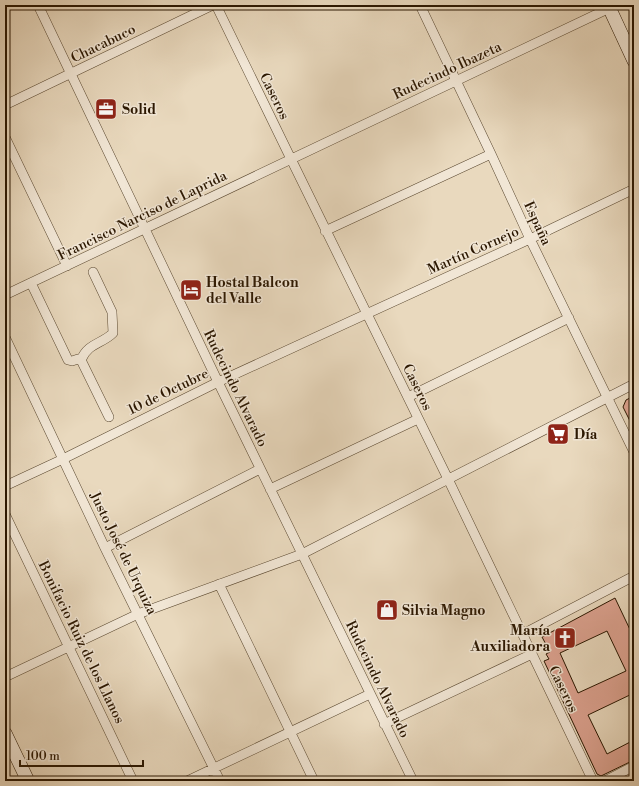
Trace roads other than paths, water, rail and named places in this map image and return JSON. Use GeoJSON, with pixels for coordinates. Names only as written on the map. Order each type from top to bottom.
{"type":"FeatureCollection","features":[{"type":"Feature","properties":{"kind":"main road"},"geometry":{"type":"LineString","coordinates":[[611,6],[634,61]]}},
{"type":"Feature","properties":{"kind":"main road"},"geometry":{"type":"LineString","coordinates":[[5,734],[28,781]]}},
{"type":"Feature","properties":{"kind":"street","name":"Rudecindo Alvarado"},"geometry":{"type":"LineString","coordinates":[[38,5],[144,229],[413,781]]}},
{"type":"Feature","properties":{"kind":"street","name":"Chacabuco"},"geometry":{"type":"LineString","coordinates":[[5,105],[213,5]]}},
{"type":"Feature","properties":{"kind":"street","name":"Caseros"},"geometry":{"type":"LineString","coordinates":[[216,5],[325,231],[408,396],[593,781]]}},
{"type":"Feature","properties":{"kind":"street","name":"España"},"geometry":{"type":"LineString","coordinates":[[420,5],[530,239],[634,452]]}},
{"type":"Feature","properties":{"kind":"street","name":"Rudecindo Ibazeta"},"geometry":{"type":"LineString","coordinates":[[291,159],[456,82],[611,6]]}},
{"type":"Feature","properties":{"kind":"street"},"geometry":{"type":"LineString","coordinates":[[5,137],[67,266]]}},
{"type":"Feature","properties":{"kind":"street"},"geometry":{"type":"LineString","coordinates":[[325,231],[491,154]]}},
{"type":"Feature","properties":{"kind":"street","name":"Francisco Narciso de Laprida"},"geometry":{"type":"LineString","coordinates":[[5,295],[291,159]]}},
{"type":"Feature","properties":{"kind":"street","name":"Martín Cornejo"},"geometry":{"type":"LineString","coordinates":[[366,314],[530,239],[634,189]]}},
{"type":"Feature","properties":{"kind":"street"},"geometry":{"type":"LineString","coordinates":[[93,272],[112,312],[113,332],[90,347],[84,353],[81,360],[109,418]]}},
{"type":"Feature","properties":{"kind":"street"},"geometry":{"type":"LineString","coordinates":[[31,283],[68,360],[81,360]]}},
{"type":"Feature","properties":{"kind":"street","name":"10 de Octubre"},"geometry":{"type":"LineString","coordinates":[[5,486],[62,460],[218,382],[366,314]]}},
{"type":"Feature","properties":{"kind":"street"},"geometry":{"type":"LineString","coordinates":[[408,396],[569,318]]}},
{"type":"Feature","properties":{"kind":"street","name":"Justo José de Urquiza"},"geometry":{"type":"LineString","coordinates":[[5,337],[62,460],[220,781]]}},
{"type":"Feature","properties":{"kind":"street"},"geometry":{"type":"LineString","coordinates":[[5,677],[138,614],[302,554],[634,384]]}},
{"type":"Feature","properties":{"kind":"street"},"geometry":{"type":"LineString","coordinates":[[270,489],[418,419]]}},
{"type":"Feature","properties":{"kind":"street"},"geometry":{"type":"LineString","coordinates":[[105,548],[260,469]]}},
{"type":"Feature","properties":{"kind":"street","name":"Bonifacio Ruiz de los Llanos"},"geometry":{"type":"LineString","coordinates":[[5,514],[133,781]]}},
{"type":"Feature","properties":{"kind":"street"},"geometry":{"type":"LineString","coordinates":[[523,634],[634,576]]}},
{"type":"Feature","properties":{"kind":"street"},"geometry":{"type":"LineString","coordinates":[[219,584],[314,781]]}},
{"type":"Feature","properties":{"kind":"street"},"geometry":{"type":"LineString","coordinates":[[384,724],[532,654]]}},
{"type":"Feature","properties":{"kind":"street"},"geometry":{"type":"LineString","coordinates":[[188,781],[370,694]]}},
{"type":"Feature","properties":{"kind":"street"},"geometry":{"type":"LineString","coordinates":[[604,781],[634,766]]}},
{"type":"Feature","properties":{"kind":"place","name":"Solid"},"geometry":{"type":"Point","coordinates":[106,109]}},
{"type":"Feature","properties":{"kind":"place","name":"Hostal Balcon del Valle"},"geometry":{"type":"Point","coordinates":[191,290]}},
{"type":"Feature","properties":{"kind":"place","name":"Día"},"geometry":{"type":"Point","coordinates":[558,434]}},
{"type":"Feature","properties":{"kind":"place","name":"Silvia Magno"},"geometry":{"type":"Point","coordinates":[387,610]}},
{"type":"Feature","properties":{"kind":"place","name":"María Auxiliadora"},"geometry":{"type":"Point","coordinates":[565,638]}}]}
